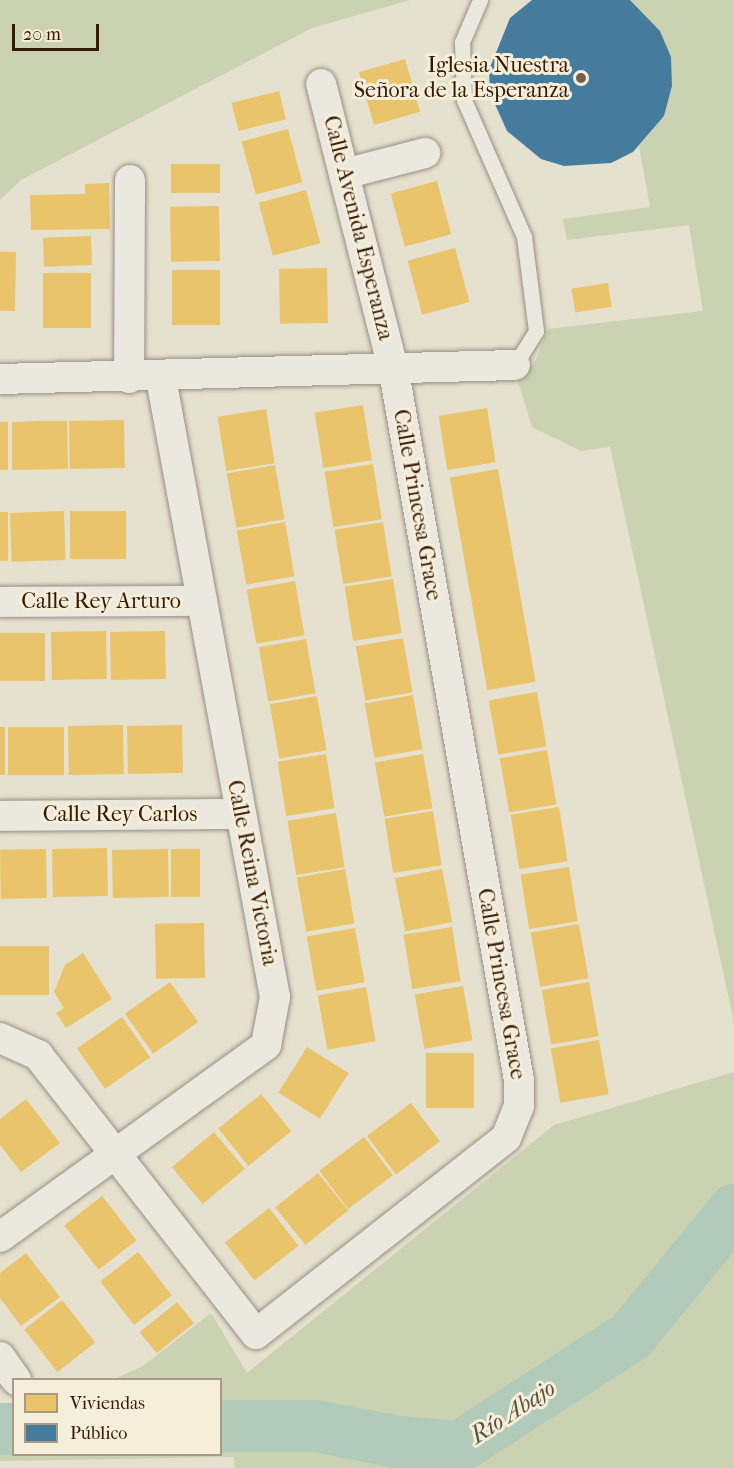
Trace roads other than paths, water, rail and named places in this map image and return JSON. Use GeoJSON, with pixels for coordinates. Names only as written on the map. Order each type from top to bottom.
{"type":"FeatureCollection","features":[{"type":"Feature","properties":{"kind":"street","name":"Calle Avenida Esperanza"},"geometry":{"type":"LineString","coordinates":[[321,84],[394,372]]}},
{"type":"Feature","properties":{"kind":"street"},"geometry":{"type":"LineString","coordinates":[[344,174],[425,153]]}},
{"type":"Feature","properties":{"kind":"street"},"geometry":{"type":"LineString","coordinates":[[129,378],[130,180]]}},
{"type":"Feature","properties":{"kind":"street"},"geometry":{"type":"LineString","coordinates":[[0,379],[162,378],[394,372],[515,366]]}},
{"type":"Feature","properties":{"kind":"street","name":"Calle Princesa Grace"},"geometry":{"type":"LineString","coordinates":[[0,1038],[38,1055],[116,1151],[256,1334],[506,1138],[519,1106],[519,1080],[394,372]]}},
{"type":"Feature","properties":{"kind":"street","name":"Calle Reina Victoria"},"geometry":{"type":"LineString","coordinates":[[0,1237],[116,1151],[266,1045],[275,997],[162,378]]}},
{"type":"Feature","properties":{"kind":"street","name":"Calle Rey Arturo"},"geometry":{"type":"LineString","coordinates":[[0,602],[202,602]]}},
{"type":"Feature","properties":{"kind":"street","name":"Calle Rey Carlos"},"geometry":{"type":"LineString","coordinates":[[0,816],[240,814]]}},
{"type":"Feature","properties":{"kind":"street"},"geometry":{"type":"LineString","coordinates":[[0,1357],[15,1378]]}},
{"type":"Feature","properties":{"kind":"lane"},"geometry":{"type":"LineString","coordinates":[[480,0],[462,42],[464,100],[524,237],[536,331],[515,366]]}},
{"type":"Feature","properties":{"kind":"waterway","name":"Río Abajo"},"geometry":{"type":"LineString","coordinates":[[222,1426],[316,1426],[397,1442],[459,1447],[631,1336],[734,1210]]}},
{"type":"Feature","properties":{"kind":"waterway","name":"Río Abajo"},"geometry":{"type":"LineString","coordinates":[[0,1429],[12,1429]]}},
{"type":"Feature","properties":{"kind":"place","name":"Iglesia Nuestra Señora de la Esperanza"},"geometry":{"type":"Point","coordinates":[581,78]}}]}
